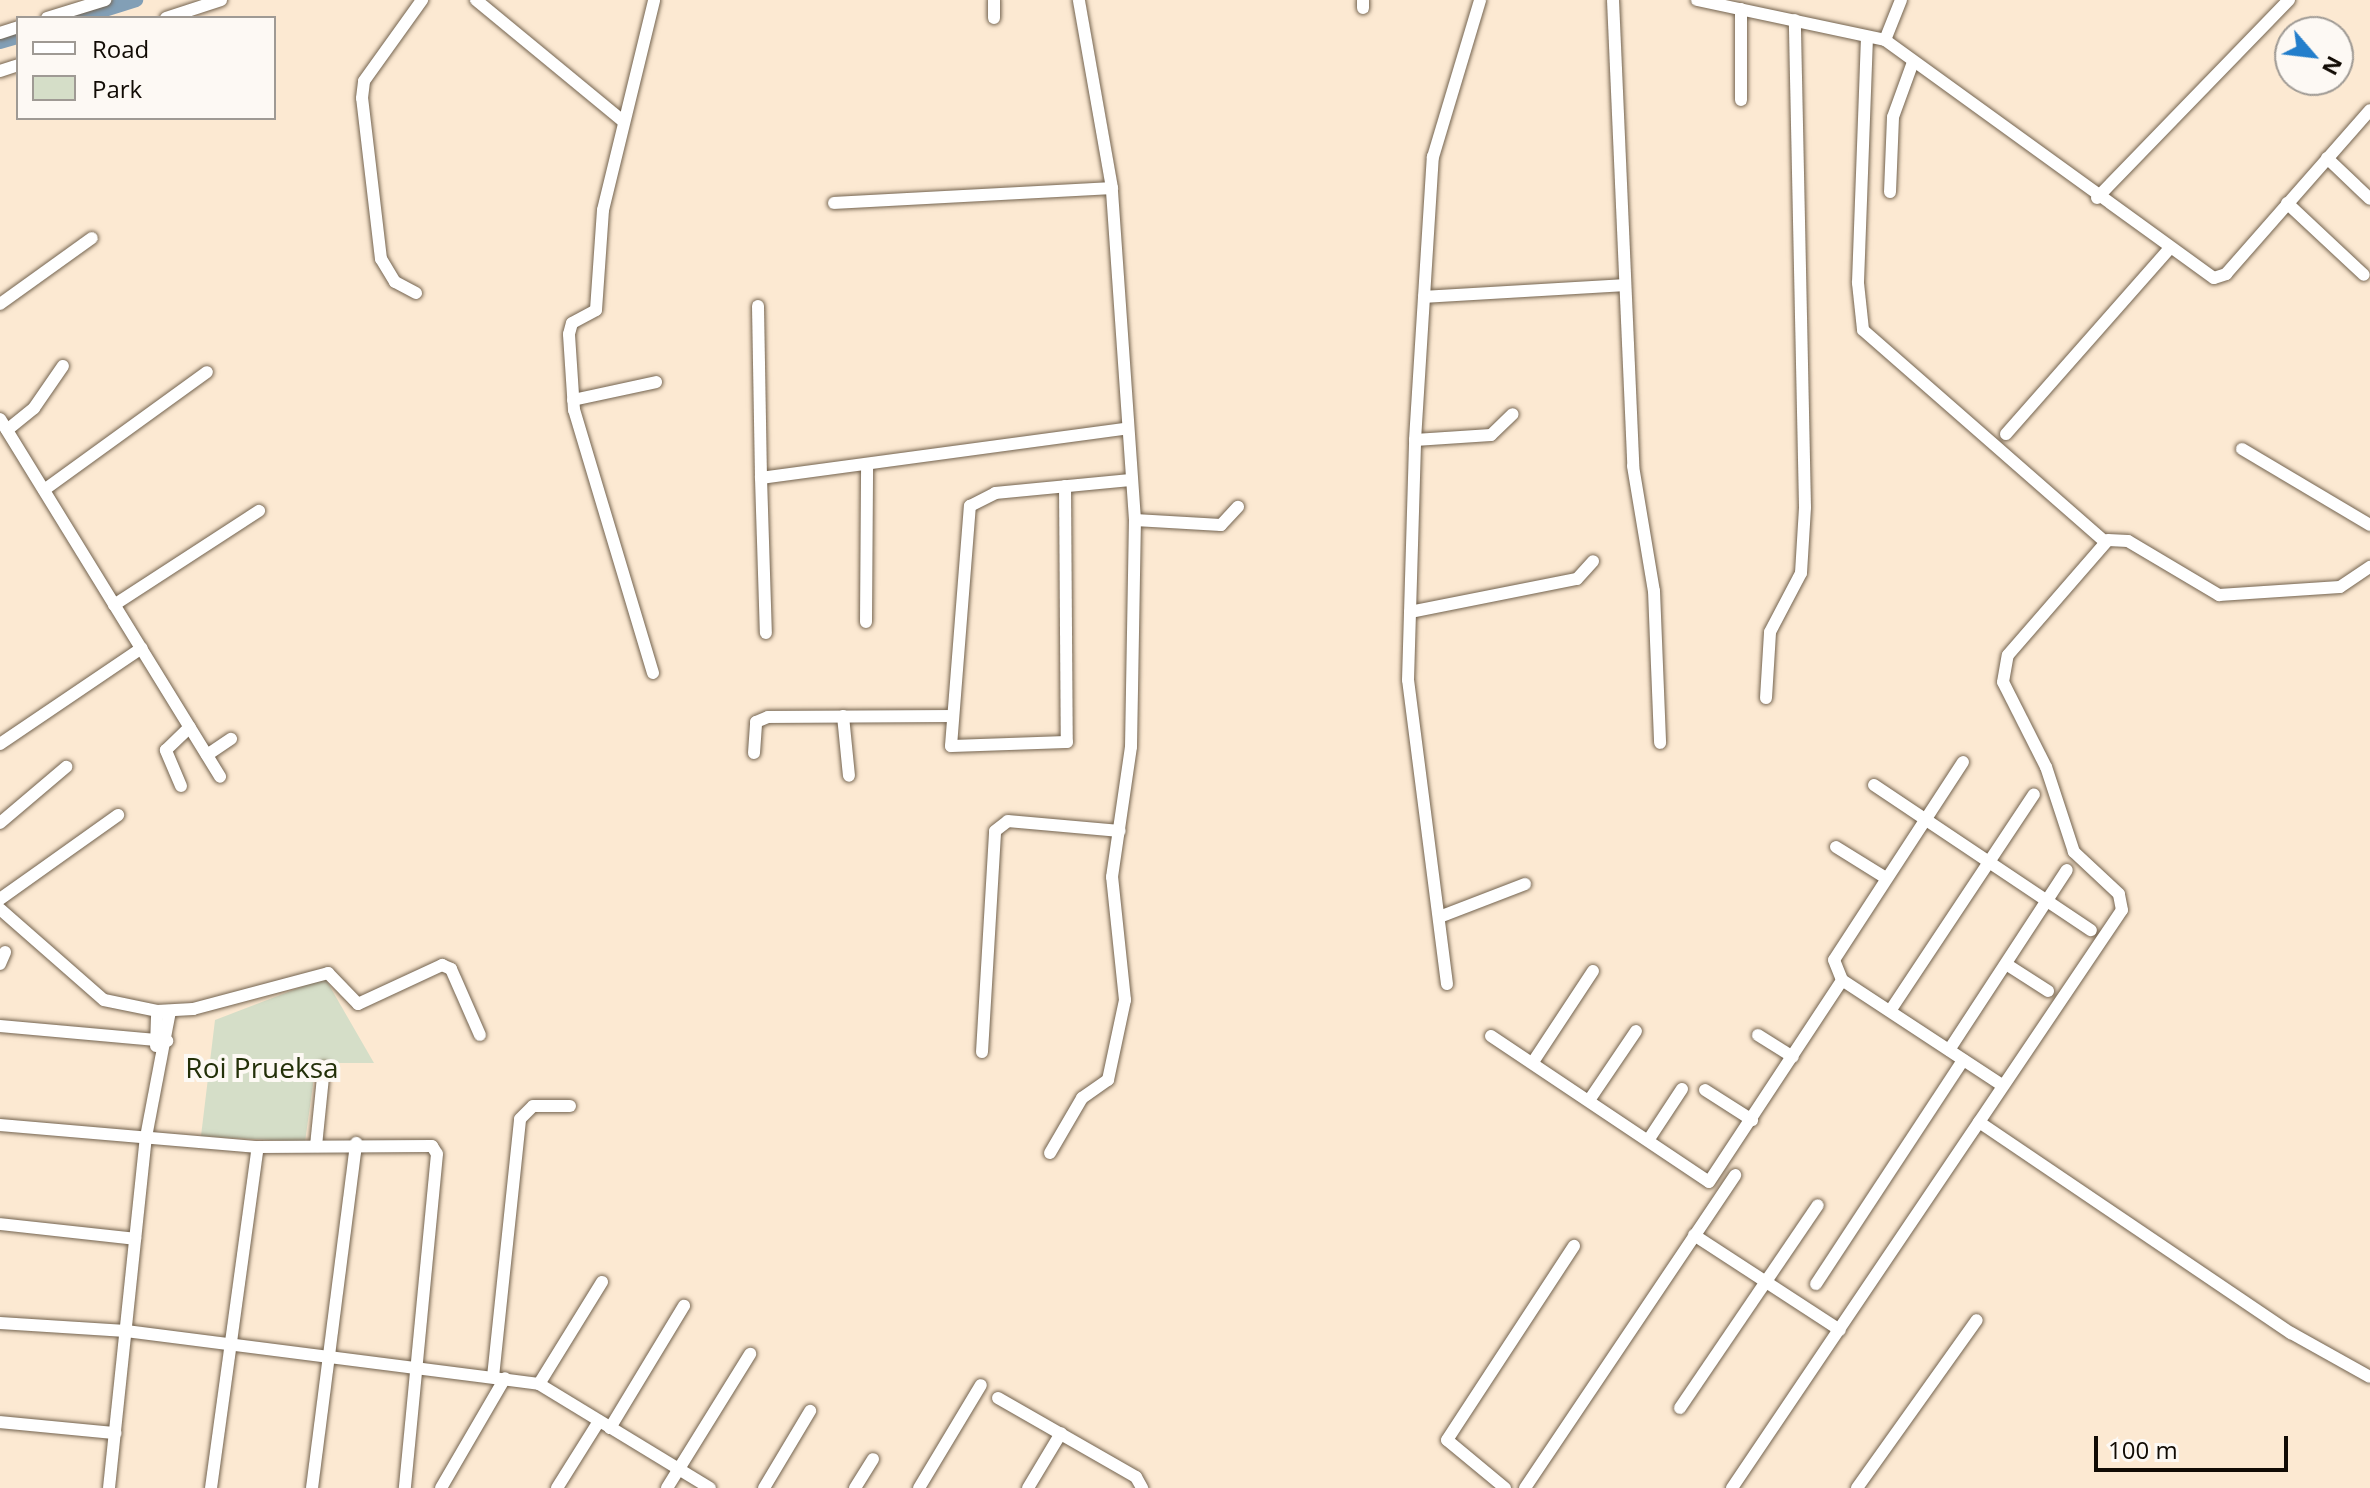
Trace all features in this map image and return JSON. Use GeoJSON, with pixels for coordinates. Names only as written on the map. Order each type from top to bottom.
{"type":"FeatureCollection","features":[{"type":"Feature","properties":{"kind":"street"},"geometry":{"type":"LineString","coordinates":[[53,16],[105,0]]}},
{"type":"Feature","properties":{"kind":"street"},"geometry":{"type":"LineString","coordinates":[[172,16],[221,0]]}},
{"type":"Feature","properties":{"kind":"street"},"geometry":{"type":"LineString","coordinates":[[416,293],[395,282],[381,259],[362,98],[364,81],[422,0]]}},
{"type":"Feature","properties":{"kind":"street"},"geometry":{"type":"LineString","coordinates":[[476,0],[623,121]]}},
{"type":"Feature","properties":{"kind":"street"},"geometry":{"type":"LineString","coordinates":[[653,673],[573,400],[569,334],[572,323],[596,310],[603,210],[654,0]]}},
{"type":"Feature","properties":{"kind":"street"},"geometry":{"type":"LineString","coordinates":[[994,0],[994,18]]}},
{"type":"Feature","properties":{"kind":"street"},"geometry":{"type":"LineString","coordinates":[[1050,1153],[1082,1098],[1108,1080],[1125,1000],[1112,877],[1131,747],[1135,520],[1124,429],[1112,188],[1079,0]]}},
{"type":"Feature","properties":{"kind":"street"},"geometry":{"type":"LineString","coordinates":[[1447,984],[1442,916],[1410,720],[1415,440],[1433,157],[1480,0]]}},
{"type":"Feature","properties":{"kind":"street"},"geometry":{"type":"LineString","coordinates":[[1613,0],[1633,466],[1654,591],[1660,743]]}},
{"type":"Feature","properties":{"kind":"street"},"geometry":{"type":"LineString","coordinates":[[1697,0],[1885,40],[2097,198],[2214,278],[2226,274],[2370,110]]}},
{"type":"Feature","properties":{"kind":"street"},"geometry":{"type":"LineString","coordinates":[[1885,40],[1901,0]]}},
{"type":"Feature","properties":{"kind":"street"},"geometry":{"type":"LineString","coordinates":[[2097,198],[2289,0]]}},
{"type":"Feature","properties":{"kind":"street"},"geometry":{"type":"LineString","coordinates":[[1741,9],[1741,100]]}},
{"type":"Feature","properties":{"kind":"street"},"geometry":{"type":"LineString","coordinates":[[1766,698],[1770,632],[1801,573],[1805,507],[1795,20]]}},
{"type":"Feature","properties":{"kind":"street"},"geometry":{"type":"LineString","coordinates":[[1867,37],[1858,283],[1863,330],[2105,542],[2128,541],[2219,595],[2340,587],[2370,567]]}},
{"type":"Feature","properties":{"kind":"street"},"geometry":{"type":"LineString","coordinates":[[1890,192],[1893,117],[1913,62]]}},
{"type":"Feature","properties":{"kind":"street"},"geometry":{"type":"LineString","coordinates":[[2327,158],[2370,199]]}},
{"type":"Feature","properties":{"kind":"street"},"geometry":{"type":"LineString","coordinates":[[834,203],[1112,188]]}},
{"type":"Feature","properties":{"kind":"street"},"geometry":{"type":"LineString","coordinates":[[2287,203],[2364,275]]}},
{"type":"Feature","properties":{"kind":"street"},"geometry":{"type":"LineString","coordinates":[[0,304],[92,238]]}},
{"type":"Feature","properties":{"kind":"street"},"geometry":{"type":"LineString","coordinates":[[2006,434],[2169,249]]}},
{"type":"Feature","properties":{"kind":"street"},"geometry":{"type":"LineString","coordinates":[[1424,297],[1625,285]]}},
{"type":"Feature","properties":{"kind":"street"},"geometry":{"type":"LineString","coordinates":[[758,306],[766,633]]}},
{"type":"Feature","properties":{"kind":"street"},"geometry":{"type":"LineString","coordinates":[[63,366],[34,408],[3,425],[220,777]]}},
{"type":"Feature","properties":{"kind":"street"},"geometry":{"type":"LineString","coordinates":[[44,490],[207,372]]}},
{"type":"Feature","properties":{"kind":"street"},"geometry":{"type":"LineString","coordinates":[[573,400],[656,382]]}},
{"type":"Feature","properties":{"kind":"street"},"geometry":{"type":"LineString","coordinates":[[1415,440],[1491,435],[1513,414]]}},
{"type":"Feature","properties":{"kind":"street"},"geometry":{"type":"LineString","coordinates":[[761,478],[1124,429]]}},
{"type":"Feature","properties":{"kind":"street"},"geometry":{"type":"LineString","coordinates":[[2242,449],[2370,525]]}},
{"type":"Feature","properties":{"kind":"street"},"geometry":{"type":"LineString","coordinates":[[866,622],[867,465]]}},
{"type":"Feature","properties":{"kind":"street"},"geometry":{"type":"LineString","coordinates":[[1065,486],[1067,742],[951,746],[948,716],[965,516],[983,496],[1065,486],[1130,480]]}},
{"type":"Feature","properties":{"kind":"street"},"geometry":{"type":"LineString","coordinates":[[1135,520],[1221,525],[1238,507]]}},
{"type":"Feature","properties":{"kind":"street"},"geometry":{"type":"LineString","coordinates":[[114,605],[259,511]]}},
{"type":"Feature","properties":{"kind":"street"},"geometry":{"type":"LineString","coordinates":[[1732,1488],[2122,910],[2123,899],[2074,852],[2002,670],[2105,542]]}},
{"type":"Feature","properties":{"kind":"street"},"geometry":{"type":"LineString","coordinates":[[1410,612],[1577,579],[1593,561]]}},
{"type":"Feature","properties":{"kind":"street"},"geometry":{"type":"LineString","coordinates":[[0,744],[142,648]]}},
{"type":"Feature","properties":{"kind":"street"},"geometry":{"type":"LineString","coordinates":[[843,716],[849,776]]}},
{"type":"Feature","properties":{"kind":"street"},"geometry":{"type":"LineString","coordinates":[[754,753],[760,718],[948,716]]}},
{"type":"Feature","properties":{"kind":"street"},"geometry":{"type":"LineString","coordinates":[[181,786],[166,750],[190,727]]}},
{"type":"Feature","properties":{"kind":"street"},"geometry":{"type":"LineString","coordinates":[[207,755],[231,739]]}},
{"type":"Feature","properties":{"kind":"street"},"geometry":{"type":"LineString","coordinates":[[1963,762],[1834,960],[1842,980],[2002,1085]]}},
{"type":"Feature","properties":{"kind":"street"},"geometry":{"type":"LineString","coordinates":[[0,823],[66,767]]}},
{"type":"Feature","properties":{"kind":"street"},"geometry":{"type":"LineString","coordinates":[[1874,785],[2091,930]]}},
{"type":"Feature","properties":{"kind":"street"},"geometry":{"type":"LineString","coordinates":[[1890,1011],[2034,794]]}},
{"type":"Feature","properties":{"kind":"street"},"geometry":{"type":"LineString","coordinates":[[0,899],[118,815]]}},
{"type":"Feature","properties":{"kind":"street"},"geometry":{"type":"LineString","coordinates":[[982,1052],[995,831],[1008,821],[1120,831]]}},
{"type":"Feature","properties":{"kind":"street"},"geometry":{"type":"LineString","coordinates":[[1836,847],[1886,878]]}},
{"type":"Feature","properties":{"kind":"street"},"geometry":{"type":"LineString","coordinates":[[1949,1050],[2067,870]]}},
{"type":"Feature","properties":{"kind":"street"},"geometry":{"type":"LineString","coordinates":[[1442,916],[1525,884]]}},
{"type":"Feature","properties":{"kind":"street"},"geometry":{"type":"LineString","coordinates":[[0,909],[90,993],[163,1011],[328,973],[347,999],[364,1004],[442,965],[480,1035]]}},
{"type":"Feature","properties":{"kind":"street"},"geometry":{"type":"LineString","coordinates":[[2006,964],[2048,991]]}},
{"type":"Feature","properties":{"kind":"street"},"geometry":{"type":"LineString","coordinates":[[1533,1062],[1593,971]]}},
{"type":"Feature","properties":{"kind":"street"},"geometry":{"type":"LineString","coordinates":[[1491,1036],[1590,1099],[1709,1182],[1842,980]]}},
{"type":"Feature","properties":{"kind":"street"},"geometry":{"type":"LineString","coordinates":[[160,1056],[153,1041],[163,1011]]}},
{"type":"Feature","properties":{"kind":"street"},"geometry":{"type":"LineString","coordinates":[[109,1488],[146,1137],[160,1056],[167,1041],[163,1011]]}},
{"type":"Feature","properties":{"kind":"street"},"geometry":{"type":"LineString","coordinates":[[0,1026],[167,1041]]}},
{"type":"Feature","properties":{"kind":"street"},"geometry":{"type":"LineString","coordinates":[[1590,1099],[1636,1031]]}},
{"type":"Feature","properties":{"kind":"street"},"geometry":{"type":"LineString","coordinates":[[1758,1035],[1793,1057]]}},
{"type":"Feature","properties":{"kind":"street"},"geometry":{"type":"LineString","coordinates":[[1816,1284],[1963,1060]]}},
{"type":"Feature","properties":{"kind":"street"},"geometry":{"type":"LineString","coordinates":[[316,1146],[324,1067]]}},
{"type":"Feature","properties":{"kind":"street"},"geometry":{"type":"LineString","coordinates":[[1649,1139],[1682,1089]]}},
{"type":"Feature","properties":{"kind":"street"},"geometry":{"type":"LineString","coordinates":[[1705,1090],[1752,1120]]}},
{"type":"Feature","properties":{"kind":"street"},"geometry":{"type":"LineString","coordinates":[[441,1488],[499,1378],[520,1119],[533,1106],[570,1106]]}},
{"type":"Feature","properties":{"kind":"street"},"geometry":{"type":"LineString","coordinates":[[1979,1122],[2291,1333],[2370,1377]]}},
{"type":"Feature","properties":{"kind":"street"},"geometry":{"type":"LineString","coordinates":[[0,1125],[258,1147],[356,1143],[436,1150],[405,1488]]}},
{"type":"Feature","properties":{"kind":"street"},"geometry":{"type":"LineString","coordinates":[[312,1488],[356,1143]]}},
{"type":"Feature","properties":{"kind":"street"},"geometry":{"type":"LineString","coordinates":[[211,1488],[258,1147]]}},
{"type":"Feature","properties":{"kind":"street"},"geometry":{"type":"LineString","coordinates":[[1525,1488],[1735,1175]]}},
{"type":"Feature","properties":{"kind":"street"},"geometry":{"type":"LineString","coordinates":[[1680,1408],[1818,1205]]}},
{"type":"Feature","properties":{"kind":"street"},"geometry":{"type":"LineString","coordinates":[[0,1224],[135,1239]]}},
{"type":"Feature","properties":{"kind":"street"},"geometry":{"type":"LineString","coordinates":[[1694,1235],[1840,1330]]}},
{"type":"Feature","properties":{"kind":"street"},"geometry":{"type":"LineString","coordinates":[[1505,1488],[1447,1440],[1574,1246]]}},
{"type":"Feature","properties":{"kind":"street"},"geometry":{"type":"LineString","coordinates":[[539,1384],[602,1282]]}},
{"type":"Feature","properties":{"kind":"street"},"geometry":{"type":"LineString","coordinates":[[557,1488],[684,1306]]}},
{"type":"Feature","properties":{"kind":"street"},"geometry":{"type":"LineString","coordinates":[[1857,1488],[1977,1320]]}},
{"type":"Feature","properties":{"kind":"street"},"geometry":{"type":"LineString","coordinates":[[0,1323],[126,1331],[539,1384],[710,1488]]}},
{"type":"Feature","properties":{"kind":"street"},"geometry":{"type":"LineString","coordinates":[[667,1488],[750,1354]]}},
{"type":"Feature","properties":{"kind":"street"},"geometry":{"type":"LineString","coordinates":[[919,1488],[981,1385]]}},
{"type":"Feature","properties":{"kind":"street"},"geometry":{"type":"LineString","coordinates":[[998,1398],[1136,1477],[1142,1488]]}},
{"type":"Feature","properties":{"kind":"street"},"geometry":{"type":"LineString","coordinates":[[764,1488],[810,1411]]}},
{"type":"Feature","properties":{"kind":"street"},"geometry":{"type":"LineString","coordinates":[[0,1422],[115,1433]]}},
{"type":"Feature","properties":{"kind":"street"},"geometry":{"type":"LineString","coordinates":[[1028,1488],[1061,1433]]}},
{"type":"Feature","properties":{"kind":"street"},"geometry":{"type":"LineString","coordinates":[[855,1488],[873,1459]]}},
{"type":"Feature","properties":{"kind":"green space","name":"Roi Prueksa"},"geometry":{"type":"Polygon","coordinates":[[[325,978],[374,1063],[316,1063],[305,1142],[201,1136],[215,1020],[325,978]]]}},
{"type":"Feature","properties":{"kind":"waterway"},"geometry":{"type":"LineString","coordinates":[[85,16],[136,0]]}},
{"type":"Feature","properties":{"kind":"waterway"},"geometry":{"type":"LineString","coordinates":[[0,42],[16,38]]}}]}
